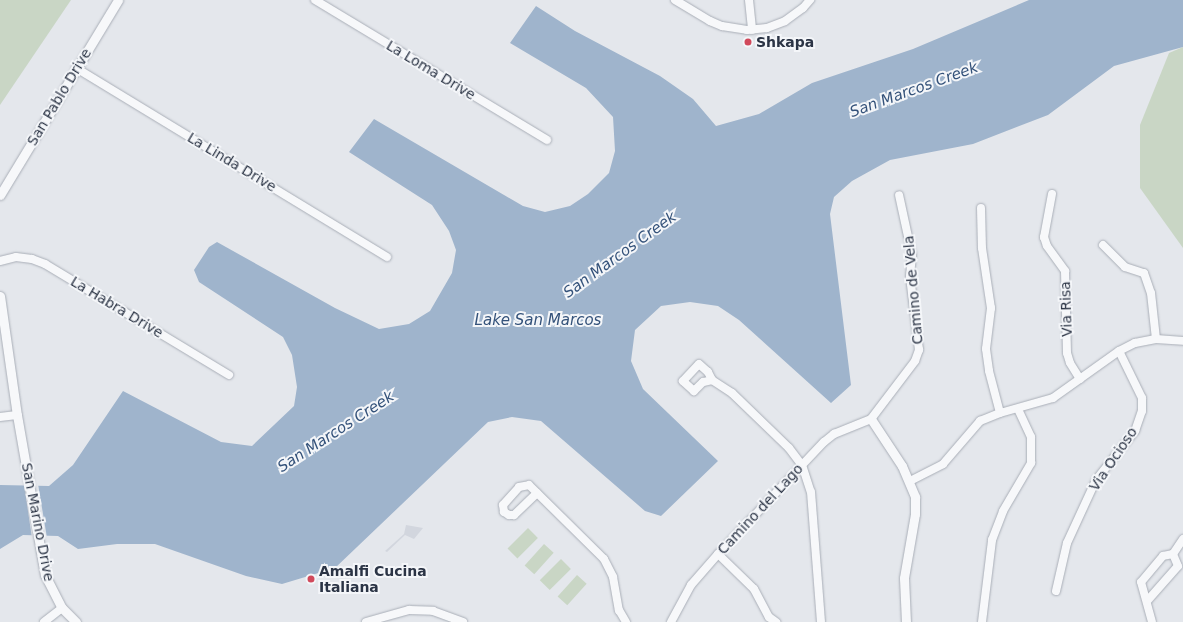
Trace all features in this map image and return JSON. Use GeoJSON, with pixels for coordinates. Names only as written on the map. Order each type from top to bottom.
{"type":"FeatureCollection","features":[{"type":"Feature","properties":{"kind":"street","name":"San Pablo Drive"},"geometry":{"type":"LineString","coordinates":[[0,195],[118,0]]}},
{"type":"Feature","properties":{"kind":"street","name":"La Loma Drive"},"geometry":{"type":"LineString","coordinates":[[315,0],[547,140]]}},
{"type":"Feature","properties":{"kind":"street"},"geometry":{"type":"LineString","coordinates":[[675,0],[722,26],[752,30],[784,21],[803,8],[810,0]]}},
{"type":"Feature","properties":{"kind":"street"},"geometry":{"type":"LineString","coordinates":[[749,0],[752,30]]}},
{"type":"Feature","properties":{"kind":"street","name":"La Linda Drive"},"geometry":{"type":"LineString","coordinates":[[76,68],[387,257]]}},
{"type":"Feature","properties":{"kind":"street","name":"Via Risa"},"geometry":{"type":"LineString","coordinates":[[1052,194],[1044,237],[1047,246],[1065,271],[1067,353],[1070,363],[1080,379]]}},
{"type":"Feature","properties":{"kind":"street","name":"Camino de Vela"},"geometry":{"type":"LineString","coordinates":[[871,419],[915,361],[919,350],[910,277],[912,255],[899,195]]}},
{"type":"Feature","properties":{"kind":"street"},"geometry":{"type":"LineString","coordinates":[[981,208],[982,248],[991,308],[986,349],[989,371],[1000,413]]}},
{"type":"Feature","properties":{"kind":"street"},"geometry":{"type":"LineString","coordinates":[[1103,246],[1125,267],[1144,273],[1151,293],[1156,339]]}},
{"type":"Feature","properties":{"kind":"street","name":"La Habra Drive"},"geometry":{"type":"LineString","coordinates":[[0,261],[16,258],[32,258],[46,264],[229,375]]}},
{"type":"Feature","properties":{"kind":"street"},"geometry":{"type":"LineString","coordinates":[[0,296],[17,415],[0,418]]}},
{"type":"Feature","properties":{"kind":"street"},"geometry":{"type":"LineString","coordinates":[[910,481],[943,464],[975,426],[1000,413],[1053,398],[1119,351],[1135,343],[1156,339],[1183,341]]}},
{"type":"Feature","properties":{"kind":"street","name":"Via Ocioso"},"geometry":{"type":"LineString","coordinates":[[1056,591],[1067,543],[1096,480],[1135,431],[1142,411],[1142,398],[1119,351]]}},
{"type":"Feature","properties":{"kind":"street"},"geometry":{"type":"LineString","coordinates":[[712,380],[732,393],[789,448],[802,465],[811,492],[821,622]]}},
{"type":"Feature","properties":{"kind":"street"},"geometry":{"type":"LineString","coordinates":[[982,622],[992,540],[1003,511],[1032,464],[1031,437],[1018,409]]}},
{"type":"Feature","properties":{"kind":"street","name":"San Marino Drive"},"geometry":{"type":"LineString","coordinates":[[17,415],[30,481],[45,575],[62,608],[76,622]]}},
{"type":"Feature","properties":{"kind":"street"},"geometry":{"type":"LineString","coordinates":[[871,419],[910,481],[915,497],[916,514],[904,578],[906,622]]}},
{"type":"Feature","properties":{"kind":"street","name":"Camino del Lago"},"geometry":{"type":"LineString","coordinates":[[671,622],[691,585],[718,554],[802,465],[834,434],[871,419]]}},
{"type":"Feature","properties":{"kind":"street"},"geometry":{"type":"LineString","coordinates":[[537,493],[604,559],[613,577],[619,610],[626,622]]}},
{"type":"Feature","properties":{"kind":"street"},"geometry":{"type":"LineString","coordinates":[[1152,622],[1148,600],[1141,585],[1143,579],[1163,556],[1173,554],[1183,539]]}},
{"type":"Feature","properties":{"kind":"street"},"geometry":{"type":"LineString","coordinates":[[718,554],[754,589],[769,618],[776,622]]}},
{"type":"Feature","properties":{"kind":"street"},"geometry":{"type":"LineString","coordinates":[[1148,600],[1178,566],[1173,554]]}},
{"type":"Feature","properties":{"kind":"street"},"geometry":{"type":"LineString","coordinates":[[44,622],[62,608]]}},
{"type":"Feature","properties":{"kind":"street"},"geometry":{"type":"LineString","coordinates":[[366,622],[408,610],[433,611],[463,622]]}},
{"type":"Feature","properties":{"kind":"shaded area"},"geometry":{"type":"Polygon","coordinates":[[[406,525],[423,528],[414,539],[405,535],[387,552],[385,551],[404,534],[406,525]]]}},
{"type":"Feature","properties":{"kind":"green space"},"geometry":{"type":"Polygon","coordinates":[[[0,0],[71,0],[0,105],[0,0]]]}},
{"type":"Feature","properties":{"kind":"green space"},"geometry":{"type":"Polygon","coordinates":[[[1183,47],[1183,248],[1140,188],[1140,125],[1169,53],[1183,47]]]}},
{"type":"Feature","properties":{"kind":"green space"},"geometry":{"type":"Polygon","coordinates":[[[528,528],[538,538],[517,558],[507,549],[528,528]]]}},
{"type":"Feature","properties":{"kind":"green space"},"geometry":{"type":"Polygon","coordinates":[[[544,544],[554,553],[534,574],[525,566],[544,544]]]}},
{"type":"Feature","properties":{"kind":"green space"},"geometry":{"type":"Polygon","coordinates":[[[561,559],[571,569],[550,590],[540,580],[561,559]]]}},
{"type":"Feature","properties":{"kind":"green space"},"geometry":{"type":"Polygon","coordinates":[[[577,575],[587,584],[567,605],[558,597],[577,575]]]}},
{"type":"Feature","properties":{"kind":"water","name":"Lake San Marcos"},"geometry":{"type":"Polygon","coordinates":[[[1029,0],[1183,0],[1183,47],[1114,66],[1048,115],[973,144],[890,160],[852,181],[834,197],[830,214],[851,385],[831,403],[739,320],[718,306],[690,302],[661,306],[635,330],[631,361],[643,389],[718,461],[661,516],[645,511],[541,421],[512,417],[488,422],[335,568],[282,584],[246,576],[155,544],[117,544],[78,549],[58,536],[23,535],[0,549],[0,485],[49,486],[73,465],[123,391],[221,442],[252,446],[294,406],[297,387],[292,355],[283,337],[199,282],[194,270],[209,247],[217,242],[335,308],[379,329],[409,324],[430,311],[452,273],[456,250],[449,231],[432,205],[349,152],[374,119],[523,206],[545,212],[570,206],[588,194],[609,173],[615,151],[613,117],[586,88],[510,43],[536,6],[575,31],[660,76],[693,99],[716,126],[759,114],[812,83],[913,49],[1029,0]]]}},
{"type":"Feature","properties":{"kind":"pier"},"geometry":{"type":"Polygon","coordinates":[[[24,484],[38,484],[47,538],[32,538],[24,484]]]}},
{"type":"Feature","properties":{"kind":"place","name":"Shkapa"},"geometry":{"type":"Point","coordinates":[748,42]}},
{"type":"Feature","properties":{"kind":"place","name":"Amalfi Cucina Italiana"},"geometry":{"type":"Point","coordinates":[311,579]}},
{"type":"Feature","properties":{"kind":"water label","name":"San Marcos Creek"},"geometry":{"type":"Point","coordinates":[914,90]}},
{"type":"Feature","properties":{"kind":"water label","name":"San Marcos Creek"},"geometry":{"type":"Point","coordinates":[620,255]}},
{"type":"Feature","properties":{"kind":"water label","name":"San Marcos Creek"},"geometry":{"type":"Point","coordinates":[336,432]}}]}
